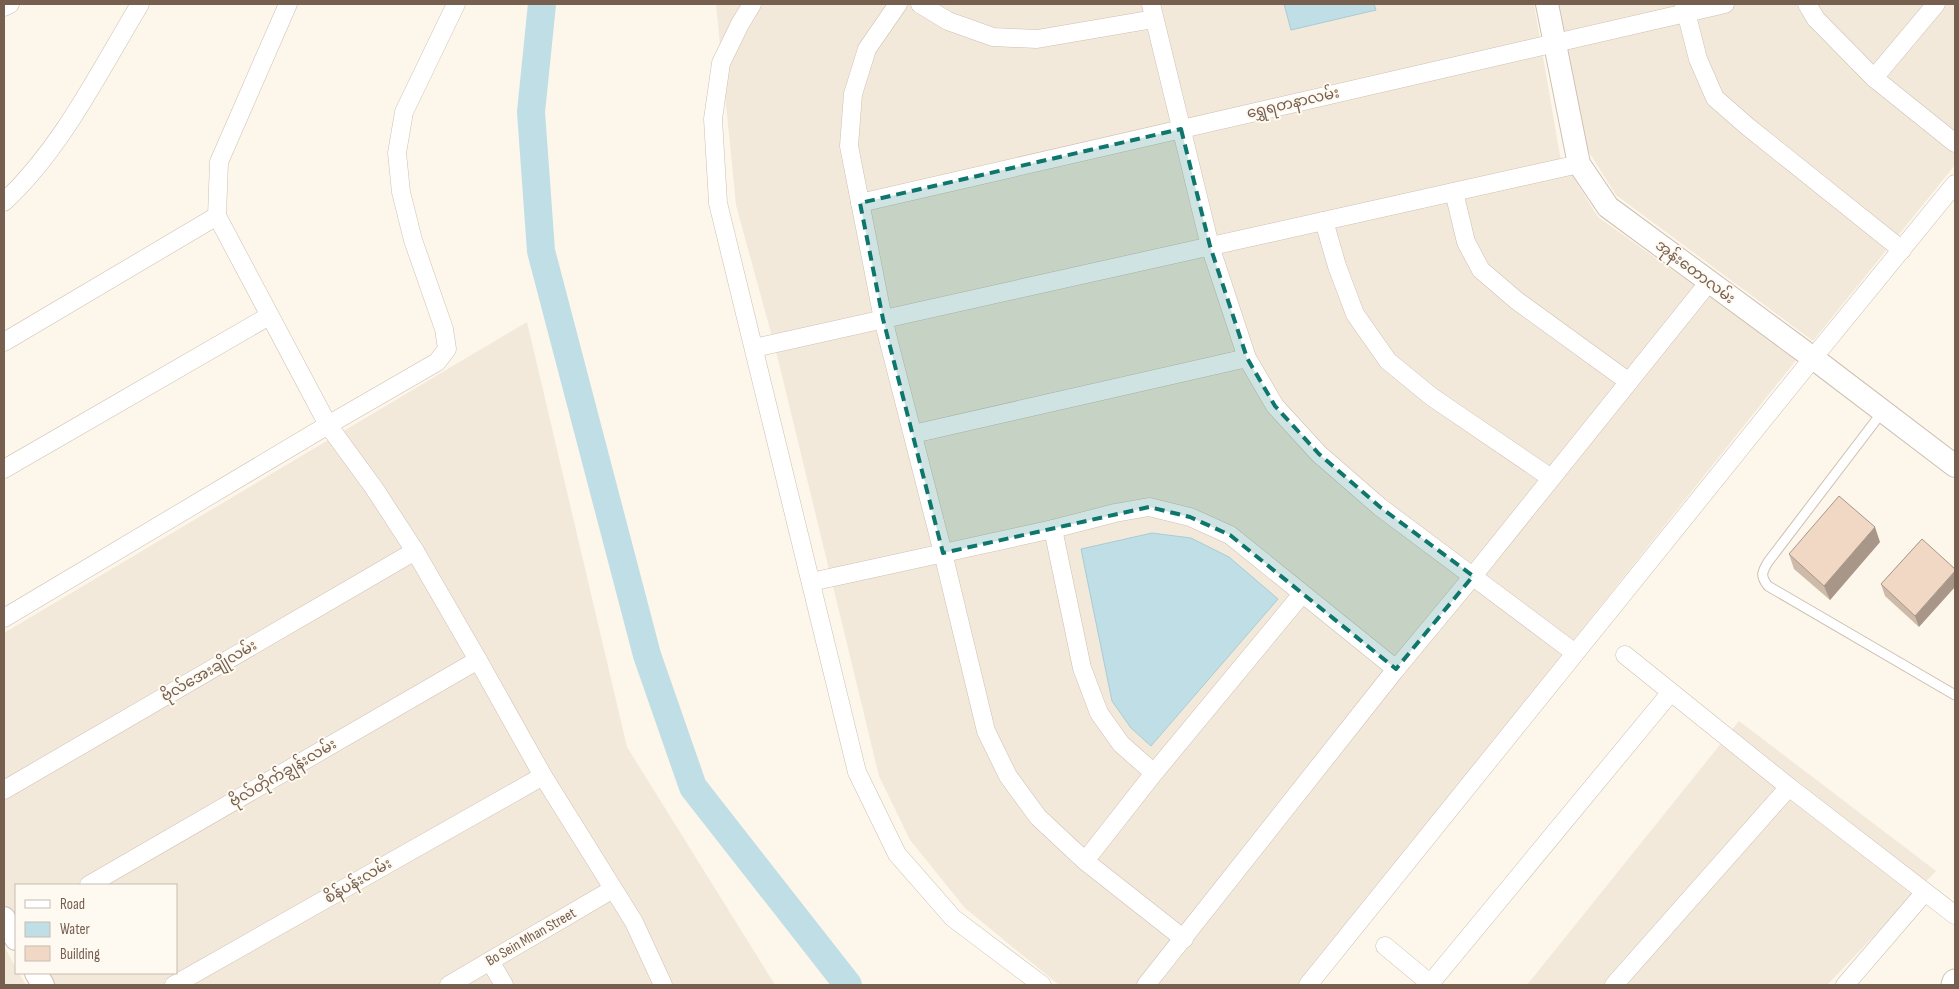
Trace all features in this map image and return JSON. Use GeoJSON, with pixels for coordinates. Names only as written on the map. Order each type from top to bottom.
{"type":"FeatureCollection","features":[{"type":"Feature","properties":{"kind":"street"},"geometry":{"type":"LineString","coordinates":[[4,7],[10,4]]}},
{"type":"Feature","properties":{"kind":"street"},"geometry":{"type":"LineString","coordinates":[[4,202],[18,189],[50,150],[84,99],[140,4]]}},
{"type":"Feature","properties":{"kind":"street"},"geometry":{"type":"LineString","coordinates":[[288,4],[219,162],[217,216],[328,425],[374,488],[415,552],[543,776],[634,922],[663,985]]}},
{"type":"Feature","properties":{"kind":"street"},"geometry":{"type":"LineString","coordinates":[[4,618],[437,362],[447,349],[444,329],[413,240],[403,202],[397,153],[404,112],[456,4]]}},
{"type":"Feature","properties":{"kind":"street"},"geometry":{"type":"LineString","coordinates":[[752,4],[721,63],[713,119],[718,204],[857,772],[897,854],[953,918],[1042,985]]}},
{"type":"Feature","properties":{"kind":"street"},"geometry":{"type":"LineString","coordinates":[[898,4],[867,49],[853,94],[849,146],[884,319],[986,731],[1008,776],[1038,817],[1085,861],[1184,939]]}},
{"type":"Feature","properties":{"kind":"street"},"geometry":{"type":"LineString","coordinates":[[920,4],[948,21],[993,37],[1037,39],[1152,11],[1210,246],[1247,358],[1275,406],[1319,454],[1380,507],[1575,653]]}},
{"type":"Feature","properties":{"kind":"street","name":"အုန်းတောလမ်း"},"geometry":{"type":"LineString","coordinates":[[1547,4],[1579,164],[1608,206],[1955,466]]}},
{"type":"Feature","properties":{"kind":"street","name":"ရွှေရတနာလမ်း"},"geometry":{"type":"LineString","coordinates":[[860,203],[1554,43],[1685,8],[1725,4]]}},
{"type":"Feature","properties":{"kind":"street"},"geometry":{"type":"LineString","coordinates":[[1807,4],[1816,19],[1874,78],[1955,143]]}},
{"type":"Feature","properties":{"kind":"street"},"geometry":{"type":"LineString","coordinates":[[1874,78],[1936,4]]}},
{"type":"Feature","properties":{"kind":"street"},"geometry":{"type":"LineString","coordinates":[[1685,8],[1698,59],[1715,98],[1747,126],[1902,250]]}},
{"type":"Feature","properties":{"kind":"street"},"geometry":{"type":"LineString","coordinates":[[754,348],[1579,164]]}},
{"type":"Feature","properties":{"kind":"street"},"geometry":{"type":"LineString","coordinates":[[1308,985],[1955,184]]}},
{"type":"Feature","properties":{"kind":"street"},"geometry":{"type":"LineString","coordinates":[[1454,192],[1466,242],[1481,270],[1516,300],[1629,382]]}},
{"type":"Feature","properties":{"kind":"street"},"geometry":{"type":"LineString","coordinates":[[4,342],[217,216]]}},
{"type":"Feature","properties":{"kind":"street"},"geometry":{"type":"LineString","coordinates":[[1324,221],[1337,266],[1355,314],[1388,361],[1432,397],[1552,478]]}},
{"type":"Feature","properties":{"kind":"street"},"geometry":{"type":"LineString","coordinates":[[1146,985],[1396,669],[1474,576],[1709,282]]}},
{"type":"Feature","properties":{"kind":"street"},"geometry":{"type":"LineString","coordinates":[[4,469],[269,316]]}},
{"type":"Feature","properties":{"kind":"street"},"geometry":{"type":"LineString","coordinates":[[913,434],[1247,358]]}},
{"type":"Feature","properties":{"kind":"street"},"geometry":{"type":"LineString","coordinates":[[811,582],[1053,529],[1115,513],[1149,507],[1190,517],[1230,535],[1396,669]]}},
{"type":"Feature","properties":{"kind":"street"},"geometry":{"type":"LineString","coordinates":[[1053,529],[1082,668],[1099,713],[1121,744],[1154,773]]}},
{"type":"Feature","properties":{"kind":"street","name":"ဗိုလ်အေးချိုလမ်း"},"geometry":{"type":"LineString","coordinates":[[4,790],[415,552]]}},
{"type":"Feature","properties":{"kind":"street"},"geometry":{"type":"LineString","coordinates":[[1085,861],[1154,773],[1302,594]]}},
{"type":"Feature","properties":{"kind":"street"},"geometry":{"type":"LineString","coordinates":[[1625,656],[1789,787],[1955,914]]}},
{"type":"Feature","properties":{"kind":"street","name":"ဗိုလ်တိုက်ချွန်းလမ်း"},"geometry":{"type":"LineString","coordinates":[[90,884],[478,660]]}},
{"type":"Feature","properties":{"kind":"street"},"geometry":{"type":"LineString","coordinates":[[1385,946],[1431,985],[1671,692]]}},
{"type":"Feature","properties":{"kind":"street","name":"စိန်ပန်းလမ်း"},"geometry":{"type":"LineString","coordinates":[[174,985],[543,776]]}},
{"type":"Feature","properties":{"kind":"street"},"geometry":{"type":"LineString","coordinates":[[1614,985],[1789,787]]}},
{"type":"Feature","properties":{"kind":"street","name":"Bo Sein Mhan Street"},"geometry":{"type":"LineString","coordinates":[[449,985],[613,889]]}},
{"type":"Feature","properties":{"kind":"street"},"geometry":{"type":"LineString","coordinates":[[1845,985],[1925,892]]}},
{"type":"Feature","properties":{"kind":"street"},"geometry":{"type":"LineString","coordinates":[[490,961],[504,985]]}},
{"type":"Feature","properties":{"kind":"street"},"geometry":{"type":"LineString","coordinates":[[37,974],[43,985]]}},
{"type":"Feature","properties":{"kind":"lane"},"geometry":{"type":"LineString","coordinates":[[1883,411],[1768,562],[1762,572],[1763,579],[1768,586],[1955,696]]}},
{"type":"Feature","properties":{"kind":"highlighted area"},"geometry":{"type":"Polygon","coordinates":[[[1181,129],[1210,246],[1247,358],[1275,406],[1319,454],[1380,507],[1473,576],[1396,669],[1230,535],[1190,517],[1149,507],[943,553],[883,319],[860,203],[1181,129]]]}},
{"type":"Feature","properties":{"kind":"shaded area"},"geometry":{"type":"Polygon","coordinates":[[[716,4],[1534,4],[1560,156],[1598,217],[1797,359],[1299,985],[1059,985],[965,908],[910,840],[879,776],[777,355],[736,205],[716,4]]]}},
{"type":"Feature","properties":{"kind":"shaded area"},"geometry":{"type":"Polygon","coordinates":[[[1559,4],[1955,4],[1955,165],[1813,341],[1616,195],[1587,149],[1559,4]]]}},
{"type":"Feature","properties":{"kind":"shaded area"},"geometry":{"type":"Polygon","coordinates":[[[527,322],[627,747],[775,985],[47,985],[41,974],[178,974],[178,884],[15,884],[15,930],[4,910],[4,633],[527,322]]]}},
{"type":"Feature","properties":{"kind":"shaded area"},"geometry":{"type":"Polygon","coordinates":[[[1739,721],[1936,871],[1827,985],[1527,985],[1739,721]]]}},
{"type":"Feature","properties":{"kind":"shaded area"},"geometry":{"type":"Polygon","coordinates":[[[4,946],[15,966],[15,974],[20,974],[26,985],[4,985],[4,946]]]}},
{"type":"Feature","properties":{"kind":"water"},"geometry":{"type":"Polygon","coordinates":[[[1284,4],[1374,4],[1376,10],[1291,30],[1284,4]]]}},
{"type":"Feature","properties":{"kind":"water"},"geometry":{"type":"Polygon","coordinates":[[[1152,533],[1191,538],[1229,557],[1278,599],[1151,746],[1131,728],[1112,701],[1081,549],[1152,533]]]}},
{"type":"Feature","properties":{"kind":"building"},"geometry":{"type":"Polygon","coordinates":[[[1839,496],[1875,527],[1824,586],[1789,554],[1839,496]]]}},
{"type":"Feature","properties":{"kind":"building"},"geometry":{"type":"Polygon","coordinates":[[[1922,539],[1955,571],[1915,616],[1881,584],[1922,539]]]}},
{"type":"Feature","properties":{"kind":"waterway"},"geometry":{"type":"LineString","coordinates":[[542,4],[531,112],[541,251],[647,655],[693,787],[848,985]]}}]}
